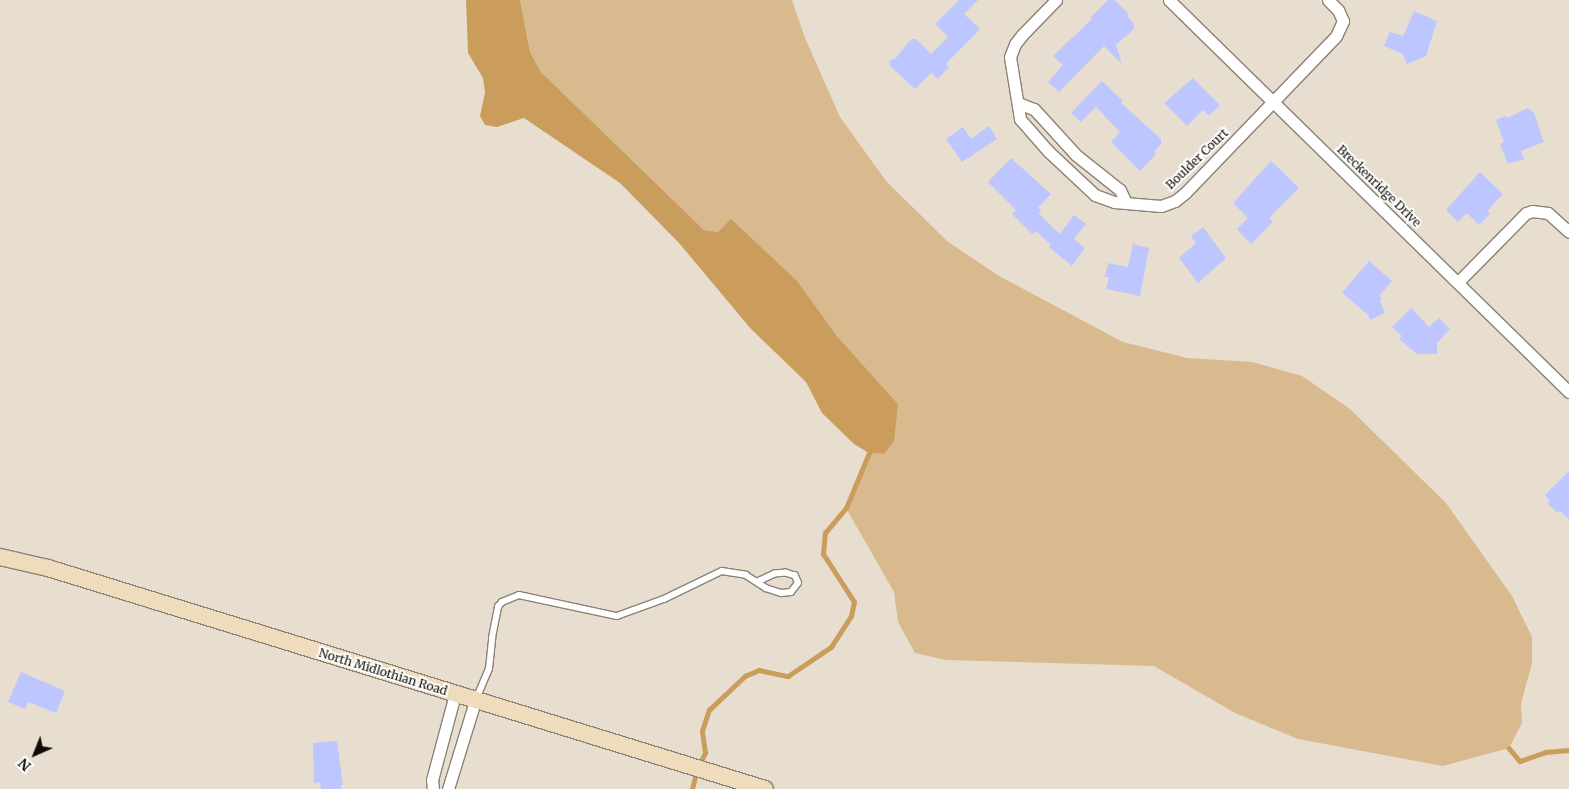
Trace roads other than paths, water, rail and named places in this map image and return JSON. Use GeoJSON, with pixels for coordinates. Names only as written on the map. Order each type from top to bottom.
{"type":"FeatureCollection","features":[{"type":"Feature","properties":{"kind":"main road","name":"North Midlothian Road"},"geometry":{"type":"LineString","coordinates":[[0,557],[48,568],[765,789]]}},
{"type":"Feature","properties":{"kind":"street","name":"Boulder Court"},"geometry":{"type":"LineString","coordinates":[[1056,0],[1022,35],[1015,44],[1010,56],[1020,120],[1066,169],[1095,194],[1106,200],[1162,206],[1175,200],[1336,36],[1342,27],[1341,16],[1328,0]]}},
{"type":"Feature","properties":{"kind":"street","name":"Breckenridge Drive"},"geometry":{"type":"LineString","coordinates":[[1169,0],[1568,390]]}},
{"type":"Feature","properties":{"kind":"street"},"geometry":{"type":"LineString","coordinates":[[1018,103],[1034,109],[1074,153],[1120,190],[1126,203]]}},
{"type":"Feature","properties":{"kind":"street"},"geometry":{"type":"LineString","coordinates":[[1458,282],[1526,213],[1532,211],[1548,213],[1569,232]]}},
{"type":"Feature","properties":{"kind":"street"},"geometry":{"type":"LineString","coordinates":[[433,789],[432,780],[455,694]]}},
{"type":"Feature","properties":{"kind":"street"},"geometry":{"type":"LineString","coordinates":[[448,789],[475,701]]}},
{"type":"Feature","properties":{"kind":"lane"},"geometry":{"type":"LineString","coordinates":[[475,701],[489,669],[498,607],[502,602],[519,595],[617,616],[664,600],[722,571],[746,576],[766,588],[781,593],[791,592],[798,583],[795,576],[786,573],[775,574],[758,582]]}},
{"type":"Feature","properties":{"kind":"waterway"},"geometry":{"type":"LineString","coordinates":[[701,761],[705,753],[702,731],[709,710],[745,676],[759,670],[788,676],[831,647],[851,616],[854,602],[823,554],[825,533],[846,508],[869,453]]}},
{"type":"Feature","properties":{"kind":"waterway"},"geometry":{"type":"LineString","coordinates":[[1509,748],[1520,761],[1546,752],[1569,750]]}},
{"type":"Feature","properties":{"kind":"waterway"},"geometry":{"type":"LineString","coordinates":[[692,789],[695,777]]}}]}
